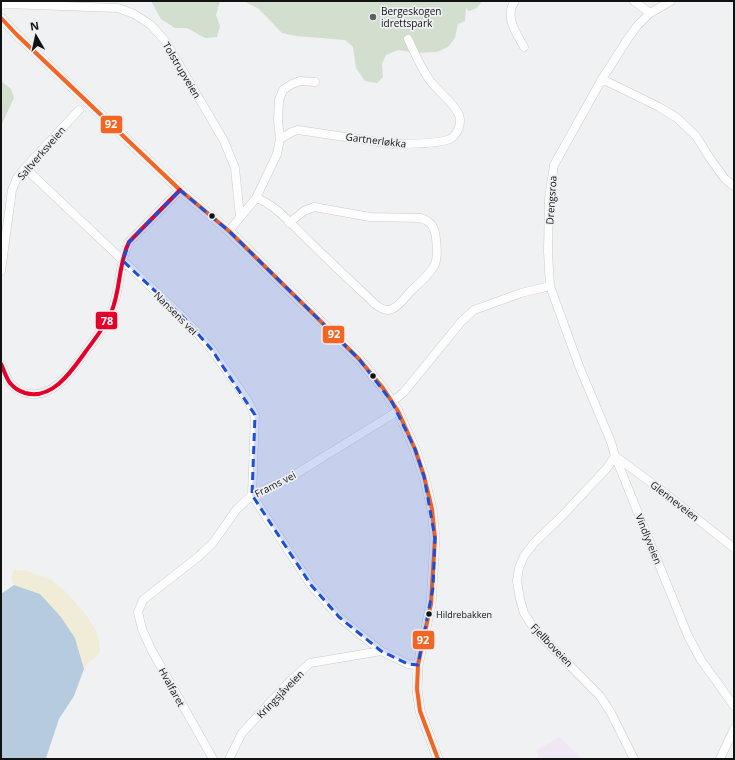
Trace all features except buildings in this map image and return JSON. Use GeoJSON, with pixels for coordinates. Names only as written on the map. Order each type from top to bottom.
{"type":"FeatureCollection","features":[{"type":"Feature","properties":{"kind":"street"},"geometry":{"type":"LineString","coordinates":[[515,1],[512,5],[510,15],[513,28],[524,47]]}},
{"type":"Feature","properties":{"kind":"street"},"geometry":{"type":"LineString","coordinates":[[634,1],[650,13]]}},
{"type":"Feature","properties":{"kind":"street","name":"Drengsroa"},"geometry":{"type":"LineString","coordinates":[[550,286],[548,252],[549,198],[554,165],[602,79],[632,32],[650,13],[671,1]]}},
{"type":"Feature","properties":{"kind":"street","name":"Tolstrupveien"},"geometry":{"type":"LineString","coordinates":[[1,5],[118,8],[134,14],[151,25],[166,42],[224,141],[235,168],[240,217]]}},
{"type":"Feature","properties":{"kind":"street"},"geometry":{"type":"LineString","coordinates":[[1,18],[17,36],[180,190],[229,231],[359,359],[383,388],[398,412],[415,449],[424,476],[432,509],[435,538],[431,604],[418,665],[417,689],[420,711],[438,759]]}},
{"type":"Feature","properties":{"kind":"street","name":"Gartnerløkka"},"geometry":{"type":"LineString","coordinates":[[280,139],[298,130],[398,144],[429,142],[451,138],[456,134],[460,126],[460,117],[456,110],[425,74],[408,39]]}},
{"type":"Feature","properties":{"kind":"street"},"geometry":{"type":"LineString","coordinates":[[602,79],[659,107],[677,118],[696,136],[725,179],[734,186]]}},
{"type":"Feature","properties":{"kind":"street"},"geometry":{"type":"LineString","coordinates":[[229,231],[256,198],[277,154],[280,139],[278,120],[279,100],[284,90],[292,84],[300,81],[315,82]]}},
{"type":"Feature","properties":{"kind":"street","name":"Saltverksveien"},"geometry":{"type":"LineString","coordinates":[[1,271],[12,190],[17,178],[79,110]]}},
{"type":"Feature","properties":{"kind":"street","name":"Nansens vei"},"geometry":{"type":"LineString","coordinates":[[25,168],[185,319],[212,350],[248,401],[255,414],[252,495]]}},
{"type":"Feature","properties":{"kind":"street"},"geometry":{"type":"LineString","coordinates":[[1,364],[11,384],[20,391],[28,394],[42,392],[52,388],[68,375],[101,331],[111,312],[118,288],[125,251],[129,242],[180,190]]}},
{"type":"Feature","properties":{"kind":"street"},"geometry":{"type":"LineString","coordinates":[[256,198],[271,205],[381,309],[392,309],[399,304],[435,265],[436,237],[433,227],[429,222],[421,218],[370,217],[314,207],[304,211],[289,222]]}},
{"type":"Feature","properties":{"kind":"street"},"geometry":{"type":"LineString","coordinates":[[392,402],[404,392],[460,322],[474,310],[521,293],[550,286]]}},
{"type":"Feature","properties":{"kind":"street","name":"Vindlyveien"},"geometry":{"type":"LineString","coordinates":[[550,286],[579,366],[611,442],[615,456],[688,636],[701,660],[734,706]]}},
{"type":"Feature","properties":{"kind":"street","name":"Frams vei"},"geometry":{"type":"LineString","coordinates":[[138,612],[143,600],[198,557],[213,543],[236,510],[252,495],[286,480],[398,412]]}},
{"type":"Feature","properties":{"kind":"street","name":"Glenneveien"},"geometry":{"type":"LineString","coordinates":[[615,456],[734,548]]}},
{"type":"Feature","properties":{"kind":"street","name":"Fjellboveien"},"geometry":{"type":"LineString","coordinates":[[615,456],[607,468],[563,515],[534,543],[524,556],[519,568],[517,581],[524,613],[535,630],[600,696],[611,712],[634,759]]}},
{"type":"Feature","properties":{"kind":"street"},"geometry":{"type":"LineString","coordinates":[[252,495],[311,585],[339,617],[381,651],[408,664],[418,665]]}},
{"type":"Feature","properties":{"kind":"street","name":"Hvalfaret"},"geometry":{"type":"LineString","coordinates":[[138,612],[142,630],[151,649],[213,759]]}},
{"type":"Feature","properties":{"kind":"street","name":"Kringsjåveien"},"geometry":{"type":"LineString","coordinates":[[229,759],[242,733],[290,681],[310,663],[381,651]]}},
{"type":"Feature","properties":{"kind":"street"},"geometry":{"type":"LineString","coordinates":[[720,759],[734,729]]}},
{"type":"Feature","properties":{"kind":"highlighted area"},"geometry":{"type":"Polygon","coordinates":[[[180,190],[229,231],[359,359],[392,402],[415,449],[424,476],[435,538],[433,588],[418,665],[408,664],[381,651],[339,617],[311,585],[252,495],[255,415],[212,350],[185,319],[123,261],[129,242],[180,190]]]}},
{"type":"Feature","properties":{"kind":"shaded area"},"geometry":{"type":"Polygon","coordinates":[[[560,737],[582,759],[539,759],[536,750],[560,737]]]}},
{"type":"Feature","properties":{"kind":"green space"},"geometry":{"type":"Polygon","coordinates":[[[151,1],[220,1],[216,15],[220,26],[217,37],[205,38],[187,28],[175,28],[161,19],[151,1]]]}},
{"type":"Feature","properties":{"kind":"green space"},"geometry":{"type":"Polygon","coordinates":[[[244,1],[482,1],[477,8],[469,11],[466,8],[465,21],[458,24],[455,38],[448,47],[437,52],[416,53],[398,50],[386,55],[382,64],[383,77],[377,83],[365,81],[356,68],[353,47],[345,40],[296,36],[282,33],[259,9],[244,1]]]}},
{"type":"Feature","properties":{"kind":"green space"},"geometry":{"type":"Polygon","coordinates":[[[1,81],[11,89],[14,98],[1,126],[1,81]]]}},
{"type":"Feature","properties":{"kind":"sand"},"geometry":{"type":"Polygon","coordinates":[[[14,570],[24,570],[52,580],[67,593],[86,615],[95,629],[99,640],[100,653],[91,660],[84,669],[75,638],[61,617],[40,594],[14,585],[11,578],[14,570]]]}},
{"type":"Feature","properties":{"kind":"water"},"geometry":{"type":"Polygon","coordinates":[[[14,585],[40,594],[61,617],[75,638],[84,669],[74,696],[59,719],[45,759],[1,759],[1,594],[14,585]]]}},
{"type":"Feature","properties":{"kind":"transit line","name":"92"},"geometry":{"type":"LineString","coordinates":[[1,18],[180,190],[229,231],[359,359],[383,388],[398,411],[415,449],[424,476],[432,509],[435,538],[431,604],[418,665],[417,689],[420,711],[438,759]]}},
{"type":"Feature","properties":{"kind":"transit line","name":"78"},"geometry":{"type":"LineString","coordinates":[[1,364],[10,383],[25,393],[35,394],[45,392],[61,382],[75,366],[106,323],[111,313],[125,250],[129,242],[180,190]]}},
{"type":"Feature","properties":{"kind":"place","name":"Bergeskogen idrettspark"},"geometry":{"type":"Point","coordinates":[373,17]}},
{"type":"Feature","properties":{"kind":"place","name":"Hildrebakken"},"geometry":{"type":"Point","coordinates":[429,614]}}]}
